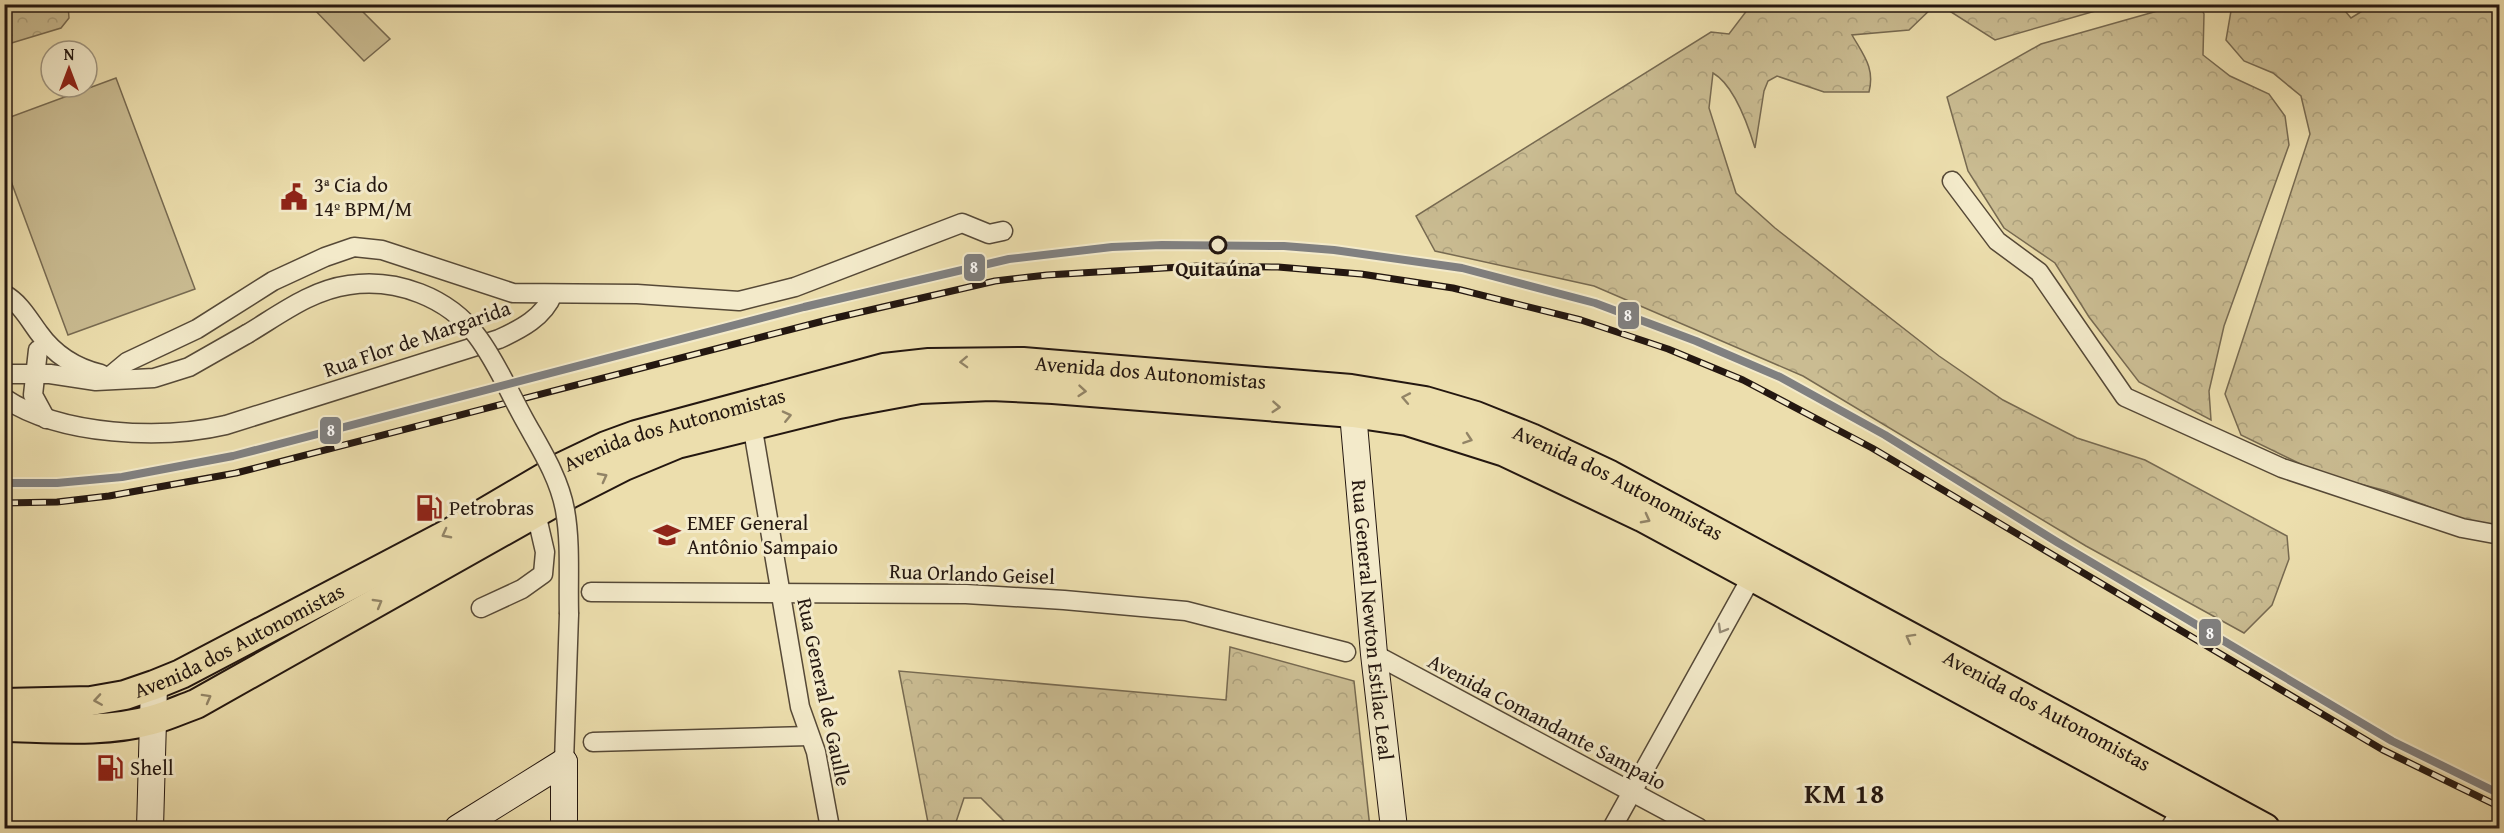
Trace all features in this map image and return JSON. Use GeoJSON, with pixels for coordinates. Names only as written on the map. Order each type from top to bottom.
{"type":"FeatureCollection","features":[{"type":"Feature","properties":{"kind":"main road","name":"Avenida dos Autonomistas"},"geometry":{"type":"LineString","coordinates":[[4,703],[92,701],[125,695],[181,674],[448,534],[562,467],[606,446],[636,435],[884,368],[928,363],[1055,363],[1323,385],[1425,401],[1476,416],[1531,438],[1620,481],[1787,570],[2178,808],[2265,828]]}},
{"type":"Feature","properties":{"kind":"main road","name":"Avenida dos Autonomistas"},"geometry":{"type":"LineString","coordinates":[[4,727],[75,729],[153,720],[196,704],[536,513],[624,466],[677,444],[752,424],[920,388],[991,386],[1353,413],[1407,421],[1505,452],[1642,517],[2217,828]]}},
{"type":"Feature","properties":{"kind":"main road"},"geometry":{"type":"LineString","coordinates":[[1751,578],[1772,570],[1787,570]]}},
{"type":"Feature","properties":{"kind":"street"},"geometry":{"type":"LineString","coordinates":[[1952,181],[1997,242],[2039,272],[2125,397],[2282,468],[2462,528],[2499,535]]}},
{"type":"Feature","properties":{"kind":"street"},"geometry":{"type":"LineString","coordinates":[[116,378],[126,362],[197,329],[273,281],[325,257],[354,247],[372,247],[402,255],[500,291],[552,294],[637,294],[739,301],[795,287],[962,223],[989,234],[1003,231]]}},
{"type":"Feature","properties":{"kind":"street"},"geometry":{"type":"LineString","coordinates":[[4,374],[34,373],[96,381],[116,378],[154,378],[189,368],[313,296],[336,287],[386,284],[412,290],[434,300],[458,316],[484,345],[558,484],[567,527],[569,614],[564,828]]}},
{"type":"Feature","properties":{"kind":"street"},"geometry":{"type":"LineString","coordinates":[[4,294],[22,309],[38,332],[64,358],[86,370],[116,378]]}},
{"type":"Feature","properties":{"kind":"street","name":"Rua Flor de Margarida"},"geometry":{"type":"LineString","coordinates":[[4,398],[46,419],[152,434],[194,432],[226,425],[499,339],[533,320],[544,310],[552,294]]}},
{"type":"Feature","properties":{"kind":"street"},"geometry":{"type":"LineString","coordinates":[[38,332],[33,394],[46,419]]}},
{"type":"Feature","properties":{"kind":"street"},"geometry":{"type":"LineString","coordinates":[[4,369],[25,363],[38,350]]}},
{"type":"Feature","properties":{"kind":"street","name":"Rua General Newton Estilac Leal"},"geometry":{"type":"LineString","coordinates":[[1353,413],[1374,654],[1394,828]]}},
{"type":"Feature","properties":{"kind":"street","name":"Rua General de Gaulle"},"geometry":{"type":"LineString","coordinates":[[752,424],[800,707],[816,752],[830,828]]}},
{"type":"Feature","properties":{"kind":"street"},"geometry":{"type":"LineString","coordinates":[[481,608],[522,589],[543,574],[545,552],[536,513]]}},
{"type":"Feature","properties":{"kind":"street"},"geometry":{"type":"LineString","coordinates":[[1612,828],[1751,578]]}},
{"type":"Feature","properties":{"kind":"street","name":"Rua Orlando Geisel"},"geometry":{"type":"LineString","coordinates":[[591,592],[966,594],[1175,610],[1346,652]]}},
{"type":"Feature","properties":{"kind":"street","name":"Avenida Comandante Sampaio"},"geometry":{"type":"LineString","coordinates":[[1374,654],[1699,828]]}},
{"type":"Feature","properties":{"kind":"street"},"geometry":{"type":"LineString","coordinates":[[150,828],[154,685]]}},
{"type":"Feature","properties":{"kind":"street"},"geometry":{"type":"LineString","coordinates":[[593,742],[809,736]]}},
{"type":"Feature","properties":{"kind":"street"},"geometry":{"type":"LineString","coordinates":[[458,828],[564,762]]}},
{"type":"Feature","properties":{"kind":"green space"},"geometry":{"type":"Polygon","coordinates":[[[5,4],[68,5],[69,18],[61,28],[5,45],[5,4]]]}},
{"type":"Feature","properties":{"kind":"green space"},"geometry":{"type":"Polygon","coordinates":[[[2182,4],[2199,5],[2204,14],[2203,55],[2230,76],[2269,94],[2285,116],[2289,145],[2224,326],[2209,391],[2211,420],[2139,382],[2089,317],[2055,263],[2004,228],[1968,171],[1947,97],[2041,44],[2182,4]]]}},
{"type":"Feature","properties":{"kind":"green space"},"geometry":{"type":"Polygon","coordinates":[[[310,5],[356,5],[390,39],[364,61],[310,5]]]}},
{"type":"Feature","properties":{"kind":"green space"},"geometry":{"type":"Polygon","coordinates":[[[1751,5],[1935,5],[1909,30],[1852,35],[1869,69],[1871,76],[1869,92],[1824,92],[1777,76],[1768,81],[1764,91],[1755,148],[1734,96],[1721,79],[1713,73],[1709,108],[1736,193],[1775,228],[1939,356],[2003,400],[2077,438],[2145,460],[2287,536],[2289,559],[2272,605],[2244,633],[2086,546],[1803,376],[1594,286],[1435,251],[1416,216],[1711,32],[1729,34],[1751,5]]]}},
{"type":"Feature","properties":{"kind":"green space"},"geometry":{"type":"Polygon","coordinates":[[[1940,5],[2116,5],[1995,40],[1940,5]]]}},
{"type":"Feature","properties":{"kind":"green space"},"geometry":{"type":"Polygon","coordinates":[[[2232,5],[2340,5],[2351,18],[2372,5],[2499,5],[2499,528],[2475,524],[2387,491],[2321,474],[2241,435],[2225,394],[2310,134],[2301,96],[2273,73],[2244,61],[2226,40],[2232,5]]]}},
{"type":"Feature","properties":{"kind":"green space"},"geometry":{"type":"Polygon","coordinates":[[[116,78],[195,289],[68,335],[5,165],[5,119],[59,99],[99,99],[99,84],[116,78]]]}},
{"type":"Feature","properties":{"kind":"green space"},"geometry":{"type":"Polygon","coordinates":[[[1230,647],[1354,681],[1370,828],[1011,828],[981,798],[964,798],[954,828],[929,828],[899,671],[1226,700],[1230,647]]]}},
{"type":"Feature","properties":{"kind":"railway"},"geometry":{"type":"LineString","coordinates":[[4,503],[57,502],[109,496],[236,473],[831,319],[995,281],[1047,275],[1198,266],[1278,267],[1361,274],[1453,288],[1581,320],[1668,349],[1743,380],[1872,448],[2383,750],[2500,807]]}},
{"type":"Feature","properties":{"kind":"transit line","name":"8"},"geometry":{"type":"LineString","coordinates":[[4,483],[57,483],[122,477],[233,456],[804,307],[1009,259],[1112,247],[1162,245],[1284,246],[1334,250],[1462,268],[1595,303],[1696,341],[1780,377],[1885,435],[2057,542],[2392,741],[2500,794]]}},
{"type":"Feature","properties":{"kind":"place","name":"3ª Cia do 14º BPM/M"},"geometry":{"type":"Point","coordinates":[294,197]}},
{"type":"Feature","properties":{"kind":"place","name":"Quitaúna"},"geometry":{"type":"Point","coordinates":[1218,245]}},
{"type":"Feature","properties":{"kind":"place","name":"Petrobras"},"geometry":{"type":"Point","coordinates":[429,508]}},
{"type":"Feature","properties":{"kind":"place","name":"EMEF General Antônio Sampaio"},"geometry":{"type":"Point","coordinates":[667,535]}},
{"type":"Feature","properties":{"kind":"place","name":"Shell"},"geometry":{"type":"Point","coordinates":[110,768]}},
{"type":"Feature","properties":{"kind":"district","name":"KM 18"},"geometry":{"type":"Point","coordinates":[1845,794]}}]}
